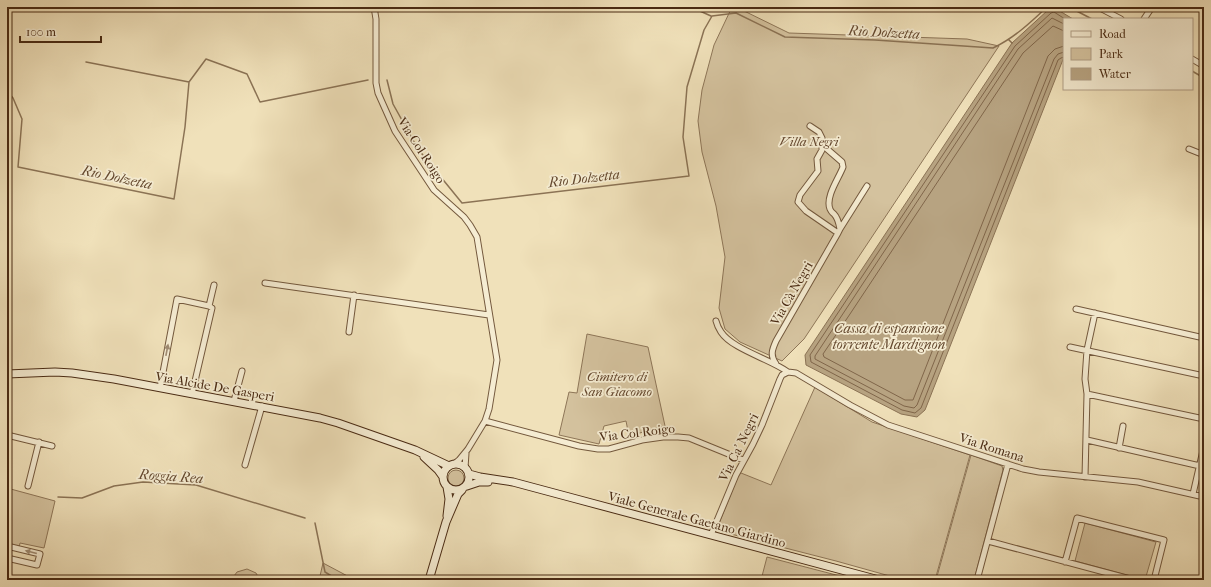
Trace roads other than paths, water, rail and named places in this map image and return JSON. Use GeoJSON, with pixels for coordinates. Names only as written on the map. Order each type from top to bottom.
{"type":"FeatureCollection","features":[{"type":"Feature","properties":{"kind":"main road","name":"Via Alcide De Gasperi"},"geometry":{"type":"LineString","coordinates":[[7,374],[55,372],[72,373],[114,379],[262,406],[332,421],[415,450],[451,465]]}},
{"type":"Feature","properties":{"kind":"main road","name":"Via Alcide De Gasperi"},"geometry":{"type":"LineString","coordinates":[[415,450],[438,470],[443,477]]}},
{"type":"Feature","properties":{"kind":"main road"},"geometry":{"type":"LineString","coordinates":[[429,580],[446,522],[458,494],[470,478],[462,465],[451,465],[444,473],[443,480],[447,487],[449,500],[446,522]]}},
{"type":"Feature","properties":{"kind":"main road","name":"Viale Generale Gaetano Giardino"},"geometry":{"type":"LineString","coordinates":[[467,471],[480,477],[508,482],[711,535],[866,578],[880,580]]}},
{"type":"Feature","properties":{"kind":"main road","name":"Viale Generale Gaetano Giardino"},"geometry":{"type":"LineString","coordinates":[[464,488],[478,482],[508,482]]}},
{"type":"Feature","properties":{"kind":"main road"},"geometry":{"type":"LineString","coordinates":[[447,487],[454,491],[464,488]]}},
{"type":"Feature","properties":{"kind":"street","name":"Via Col Roigo"},"geometry":{"type":"LineString","coordinates":[[374,7],[376,19],[376,83],[378,94],[395,131],[426,179],[434,190],[464,217],[476,237],[497,360],[489,409],[485,420],[466,451],[459,460],[451,465]]}},
{"type":"Feature","properties":{"kind":"street"},"geometry":{"type":"LineString","coordinates":[[1098,7],[1119,18]]}},
{"type":"Feature","properties":{"kind":"street"},"geometry":{"type":"LineString","coordinates":[[1145,18],[1152,7]]}},
{"type":"Feature","properties":{"kind":"street"},"geometry":{"type":"LineString","coordinates":[[1193,60],[1204,66]]}},
{"type":"Feature","properties":{"kind":"street"},"geometry":{"type":"LineString","coordinates":[[810,126],[819,132],[827,149],[842,162],[842,167],[831,192],[829,206],[830,211],[838,220],[839,231]]}},
{"type":"Feature","properties":{"kind":"street"},"geometry":{"type":"LineString","coordinates":[[823,142],[822,150],[817,159],[818,171],[800,195],[798,202],[806,211],[839,231]]}},
{"type":"Feature","properties":{"kind":"street"},"geometry":{"type":"LineString","coordinates":[[1189,149],[1204,154]]}},
{"type":"Feature","properties":{"kind":"street","name":"Via Cà Negri"},"geometry":{"type":"LineString","coordinates":[[776,364],[772,359],[771,352],[776,341],[839,231],[867,186]]}},
{"type":"Feature","properties":{"kind":"street"},"geometry":{"type":"LineString","coordinates":[[265,283],[489,314]]}},
{"type":"Feature","properties":{"kind":"street"},"geometry":{"type":"LineString","coordinates":[[209,306],[214,285]]}},
{"type":"Feature","properties":{"kind":"street"},"geometry":{"type":"LineString","coordinates":[[349,332],[354,295]]}},
{"type":"Feature","properties":{"kind":"street"},"geometry":{"type":"LineString","coordinates":[[160,388],[177,299],[212,308],[192,394]]}},
{"type":"Feature","properties":{"kind":"street"},"geometry":{"type":"LineString","coordinates":[[1076,309],[1204,338]]}},
{"type":"Feature","properties":{"kind":"street"},"geometry":{"type":"LineString","coordinates":[[1086,477],[1087,440],[1085,379],[1087,350],[1095,313]]}},
{"type":"Feature","properties":{"kind":"street"},"geometry":{"type":"LineString","coordinates":[[716,321],[721,333],[730,342],[776,364],[788,372]]}},
{"type":"Feature","properties":{"kind":"street"},"geometry":{"type":"LineString","coordinates":[[1070,347],[1204,376]]}},
{"type":"Feature","properties":{"kind":"street"},"geometry":{"type":"LineString","coordinates":[[234,401],[242,371]]}},
{"type":"Feature","properties":{"kind":"street","name":"Via Ca' Negri"},"geometry":{"type":"LineString","coordinates":[[711,535],[743,460],[749,452],[759,432],[780,379],[782,375],[788,372]]}},
{"type":"Feature","properties":{"kind":"street","name":"Via Romana"},"geometry":{"type":"LineString","coordinates":[[788,372],[796,373],[802,376],[850,405],[888,425],[1008,464],[1039,472],[1138,482],[1204,497]]}},
{"type":"Feature","properties":{"kind":"street"},"geometry":{"type":"LineString","coordinates":[[1086,394],[1204,419]]}},
{"type":"Feature","properties":{"kind":"street"},"geometry":{"type":"LineString","coordinates":[[245,465],[262,406]]}},
{"type":"Feature","properties":{"kind":"street","name":"Via Col Roigo"},"geometry":{"type":"LineString","coordinates":[[485,420],[579,446],[598,449],[608,449],[642,440],[663,437],[689,438],[743,460]]}},
{"type":"Feature","properties":{"kind":"street"},"geometry":{"type":"LineString","coordinates":[[1119,448],[1123,426]]}},
{"type":"Feature","properties":{"kind":"street"},"geometry":{"type":"LineString","coordinates":[[7,435],[52,446]]}},
{"type":"Feature","properties":{"kind":"street"},"geometry":{"type":"LineString","coordinates":[[1087,440],[1200,466]]}},
{"type":"Feature","properties":{"kind":"street"},"geometry":{"type":"LineString","coordinates":[[28,486],[39,442]]}},
{"type":"Feature","properties":{"kind":"street"},"geometry":{"type":"LineString","coordinates":[[1193,494],[1204,446]]}},
{"type":"Feature","properties":{"kind":"street","name":"Via Col Roigo"},"geometry":{"type":"LineString","coordinates":[[466,451],[467,471]]}},
{"type":"Feature","properties":{"kind":"street"},"geometry":{"type":"LineString","coordinates":[[977,580],[1008,464]]}},
{"type":"Feature","properties":{"kind":"street"},"geometry":{"type":"LineString","coordinates":[[1065,562],[1078,518],[1164,540],[1154,580]]}},
{"type":"Feature","properties":{"kind":"street"},"geometry":{"type":"LineString","coordinates":[[988,541],[1134,580]]}},
{"type":"Feature","properties":{"kind":"street"},"geometry":{"type":"LineString","coordinates":[[7,546],[40,554],[37,565],[7,558]]}},
{"type":"Feature","properties":{"kind":"water","name":"Cassa di espansione torrente Mardignon"},"geometry":{"type":"Polygon","coordinates":[[[1053,7],[1071,18],[1063,18],[1063,60],[925,410],[917,417],[901,414],[806,365],[805,355],[1012,43],[1053,7]]]}},
{"type":"Feature","properties":{"kind":"waterway","name":"Rio Dolzetta"},"geometry":{"type":"LineString","coordinates":[[691,7],[711,16]]}},
{"type":"Feature","properties":{"kind":"waterway","name":"Rio Dolzetta"},"geometry":{"type":"LineString","coordinates":[[387,80],[393,104],[418,149],[462,203],[689,176],[683,137],[687,87],[704,30],[712,16],[736,13],[785,37],[875,40],[993,48],[1015,35],[1047,7]]}},
{"type":"Feature","properties":{"kind":"waterway"},"geometry":{"type":"LineString","coordinates":[[1069,7],[1090,18]]}},
{"type":"Feature","properties":{"kind":"waterway","name":"Rio Dolzetta"},"geometry":{"type":"LineString","coordinates":[[1009,40],[1012,43]]}},
{"type":"Feature","properties":{"kind":"waterway","name":"Rio Dolzetta"},"geometry":{"type":"LineString","coordinates":[[86,62],[189,82],[206,59],[247,74],[260,102],[368,80]]}},
{"type":"Feature","properties":{"kind":"waterway"},"geometry":{"type":"LineString","coordinates":[[1193,72],[1204,78]]}},
{"type":"Feature","properties":{"kind":"waterway","name":"Rio Dolzetta"},"geometry":{"type":"LineString","coordinates":[[7,91],[13,98],[22,119],[18,167],[174,199],[185,127],[189,82]]}},
{"type":"Feature","properties":{"kind":"waterway","name":"Roggia Rea"},"geometry":{"type":"LineString","coordinates":[[58,497],[82,498],[114,486],[143,482],[196,485],[305,518]]}},
{"type":"Feature","properties":{"kind":"waterway","name":"Roggia Rea"},"geometry":{"type":"LineString","coordinates":[[315,523],[325,572],[338,580]]}},
{"type":"Feature","properties":{"kind":"park label","name":"Villa Negri"},"geometry":{"type":"Point","coordinates":[809,141]}},
{"type":"Feature","properties":{"kind":"park label","name":"Cimitero di San Giacomo"},"geometry":{"type":"Point","coordinates":[617,384]}}]}
